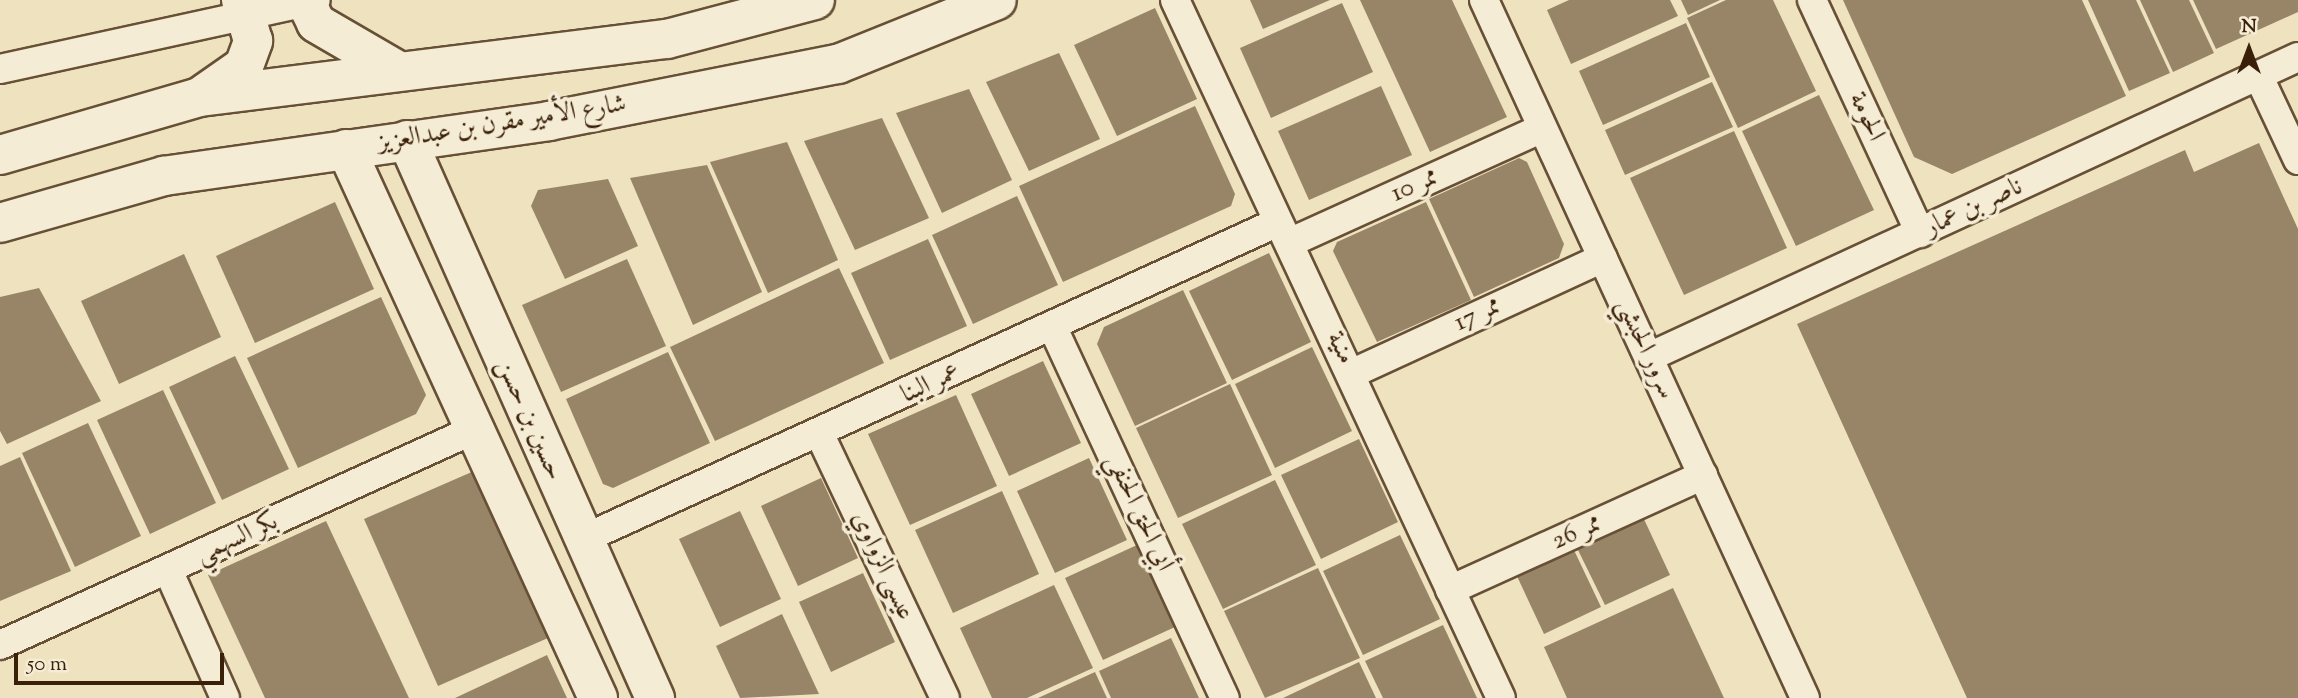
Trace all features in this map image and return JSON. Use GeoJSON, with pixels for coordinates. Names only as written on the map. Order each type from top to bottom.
{"type":"FeatureCollection","features":[{"type":"Feature","properties":{"kind":"street"},"geometry":{"type":"LineString","coordinates":[[0,155],[200,97],[395,69],[652,41],[815,0]]}},
{"type":"Feature","properties":{"kind":"street","name":"شارع الأمير مقرن بن عبدالعزيز"},"geometry":{"type":"LineString","coordinates":[[0,223],[164,176],[663,98],[838,64],[997,0]]}},
{"type":"Feature","properties":{"kind":"street","name":"منية"},"geometry":{"type":"LineString","coordinates":[[1175,0],[1283,233],[1353,373],[1501,698]]}},
{"type":"Feature","properties":{"kind":"street","name":"سرور الحبشي"},"geometry":{"type":"LineString","coordinates":[[1484,0],[1805,698]]}},
{"type":"Feature","properties":{"kind":"street","name":"الحومة"},"geometry":{"type":"LineString","coordinates":[[1812,0],[1920,233]]}},
{"type":"Feature","properties":{"kind":"street"},"geometry":{"type":"LineString","coordinates":[[0,69],[245,8],[309,1],[316,23],[395,69]]}},
{"type":"Feature","properties":{"kind":"street"},"geometry":{"type":"LineString","coordinates":[[200,97],[244,66],[253,41],[245,8]]}},
{"type":"Feature","properties":{"kind":"street"},"geometry":{"type":"LineString","coordinates":[[652,41],[663,98]]}},
{"type":"Feature","properties":{"kind":"street","name":"ناصر بن عمار"},"geometry":{"type":"LineString","coordinates":[[1649,357],[2298,57]]}},
{"type":"Feature","properties":{"kind":"street"},"geometry":{"type":"LineString","coordinates":[[2258,75],[2298,160]]}},
{"type":"Feature","properties":{"kind":"street","name":"ممر 10"},"geometry":{"type":"LineString","coordinates":[[1283,233],[1542,128]]}},
{"type":"Feature","properties":{"kind":"street","name":"حسين بن حسن"},"geometry":{"type":"LineString","coordinates":[[407,140],[581,540],[655,698]]}},
{"type":"Feature","properties":{"kind":"street","name":"حسين بن حسن"},"geometry":{"type":"LineString","coordinates":[[346,149],[598,698]]}},
{"type":"Feature","properties":{"kind":"street","name":"عمر البنا"},"geometry":{"type":"LineString","coordinates":[[581,540],[820,435],[1053,328],[1283,233]]}},
{"type":"Feature","properties":{"kind":"street","name":"ممر 17"},"geometry":{"type":"LineString","coordinates":[[1353,373],[1603,258]]}},
{"type":"Feature","properties":{"kind":"street","name":"أبي الحق الحنفي"},"geometry":{"type":"LineString","coordinates":[[1053,328],[1225,698]]}},
{"type":"Feature","properties":{"kind":"street","name":"بكر السهمي"},"geometry":{"type":"LineString","coordinates":[[0,645],[473,430]]}},
{"type":"Feature","properties":{"kind":"street","name":"عيسى الزواوي"},"geometry":{"type":"LineString","coordinates":[[820,435],[945,698]]}},
{"type":"Feature","properties":{"kind":"street","name":"ممر 26"},"geometry":{"type":"LineString","coordinates":[[1450,590],[1703,475]]}},
{"type":"Feature","properties":{"kind":"street"},"geometry":{"type":"LineString","coordinates":[[169,570],[225,698]]}},
{"type":"Feature","properties":{"kind":"building"},"geometry":{"type":"Polygon","coordinates":[[[1250,0],[1330,0],[1263,29],[1250,0]]]}},
{"type":"Feature","properties":{"kind":"building"},"geometry":{"type":"Polygon","coordinates":[[[1360,0],[1452,0],[1507,117],[1430,152],[1360,0]]]}},
{"type":"Feature","properties":{"kind":"building"},"geometry":{"type":"Polygon","coordinates":[[[1569,0],[1670,0],[1678,16],[1571,64],[1547,10],[1569,0]]]}},
{"type":"Feature","properties":{"kind":"building"},"geometry":{"type":"Polygon","coordinates":[[[1681,0],[1720,0],[1688,15],[1681,0]]]}},
{"type":"Feature","properties":{"kind":"building"},"geometry":{"type":"Polygon","coordinates":[[[1726,0],[1773,0],[1816,91],[1738,128],[1687,18],[1726,0]]]}},
{"type":"Feature","properties":{"kind":"building"},"geometry":{"type":"Polygon","coordinates":[[[1843,0],[2082,0],[2126,96],[1952,174],[1914,157],[1843,0]]]}},
{"type":"Feature","properties":{"kind":"building"},"geometry":{"type":"Polygon","coordinates":[[[2088,0],[2136,0],[2170,73],[2129,91],[2088,0]]]}},
{"type":"Feature","properties":{"kind":"building"},"geometry":{"type":"Polygon","coordinates":[[[2140,0],[2189,0],[2214,53],[2173,72],[2140,0]]]}},
{"type":"Feature","properties":{"kind":"building"},"geometry":{"type":"Polygon","coordinates":[[[2193,0],[2298,0],[2298,12],[2216,49],[2193,0]]]}},
{"type":"Feature","properties":{"kind":"building"},"geometry":{"type":"Polygon","coordinates":[[[1342,3],[1373,72],[1271,118],[1240,48],[1342,3]]]}},
{"type":"Feature","properties":{"kind":"building"},"geometry":{"type":"Polygon","coordinates":[[[1155,8],[1197,99],[1117,136],[1074,45],[1155,8]]]}},
{"type":"Feature","properties":{"kind":"building"},"geometry":{"type":"Polygon","coordinates":[[[1686,23],[1710,77],[1603,125],[1579,71],[1686,23]]]}},
{"type":"Feature","properties":{"kind":"building"},"geometry":{"type":"Polygon","coordinates":[[[1059,53],[1100,139],[1029,171],[986,82],[1059,53]]]}},
{"type":"Feature","properties":{"kind":"building"},"geometry":{"type":"Polygon","coordinates":[[[1712,82],[1733,127],[1625,175],[1605,130],[1712,82]]]}},
{"type":"Feature","properties":{"kind":"building"},"geometry":{"type":"Polygon","coordinates":[[[1381,86],[1412,155],[1309,200],[1278,131],[1381,86]]]}},
{"type":"Feature","properties":{"kind":"building"},"geometry":{"type":"Polygon","coordinates":[[[969,89],[1012,180],[942,213],[896,113],[969,89]]]}},
{"type":"Feature","properties":{"kind":"building"},"geometry":{"type":"Polygon","coordinates":[[[1819,95],[1874,210],[1796,246],[1742,131],[1819,95]]]}},
{"type":"Feature","properties":{"kind":"building"},"geometry":{"type":"Polygon","coordinates":[[[1195,106],[1235,194],[1231,206],[1063,282],[1019,186],[1195,106]]]}},
{"type":"Feature","properties":{"kind":"building"},"geometry":{"type":"Polygon","coordinates":[[[882,118],[929,218],[855,250],[804,141],[882,118]]]}},
{"type":"Feature","properties":{"kind":"building"},"geometry":{"type":"Polygon","coordinates":[[[1734,131],[1787,248],[1684,295],[1630,178],[1734,131]]]}},
{"type":"Feature","properties":{"kind":"building"},"geometry":{"type":"Polygon","coordinates":[[[787,142],[838,260],[768,293],[710,162],[787,142]]]}},
{"type":"Feature","properties":{"kind":"building"},"geometry":{"type":"Polygon","coordinates":[[[2259,143],[2298,229],[2298,698],[1967,698],[1797,324],[2185,150],[2194,172],[2259,143]]]}},
{"type":"Feature","properties":{"kind":"building"},"geometry":{"type":"Polygon","coordinates":[[[1519,158],[1527,162],[1564,244],[1559,258],[1474,297],[1429,199],[1519,158]]]}},
{"type":"Feature","properties":{"kind":"building"},"geometry":{"type":"Polygon","coordinates":[[[707,165],[762,292],[693,325],[630,178],[707,165]]]}},
{"type":"Feature","properties":{"kind":"building"},"geometry":{"type":"Polygon","coordinates":[[[608,179],[638,246],[565,279],[531,206],[538,190],[608,179]]]}},
{"type":"Feature","properties":{"kind":"building"},"geometry":{"type":"Polygon","coordinates":[[[1017,196],[1058,285],[973,324],[932,235],[1017,196]]]}},
{"type":"Feature","properties":{"kind":"building"},"geometry":{"type":"Polygon","coordinates":[[[335,202],[374,289],[255,343],[216,256],[335,202]]]}},
{"type":"Feature","properties":{"kind":"building"},"geometry":{"type":"Polygon","coordinates":[[[1426,202],[1471,300],[1377,342],[1333,251],[1337,242],[1426,202]]]}},
{"type":"Feature","properties":{"kind":"building"},"geometry":{"type":"Polygon","coordinates":[[[928,239],[967,326],[890,360],[851,273],[928,239]]]}},
{"type":"Feature","properties":{"kind":"building"},"geometry":{"type":"Polygon","coordinates":[[[1269,253],[1311,342],[1232,380],[1189,291],[1269,253]]]}},
{"type":"Feature","properties":{"kind":"building"},"geometry":{"type":"Polygon","coordinates":[[[184,254],[221,337],[119,384],[81,301],[184,254]]]}},
{"type":"Feature","properties":{"kind":"building"},"geometry":{"type":"Polygon","coordinates":[[[627,259],[666,346],[561,392],[522,305],[627,259]]]}},
{"type":"Feature","properties":{"kind":"building"},"geometry":{"type":"Polygon","coordinates":[[[839,268],[884,363],[715,441],[670,347],[839,268]]]}},
{"type":"Feature","properties":{"kind":"building"},"geometry":{"type":"Polygon","coordinates":[[[39,288],[101,401],[7,444],[0,431],[0,297],[39,288]]]}},
{"type":"Feature","properties":{"kind":"building"},"geometry":{"type":"Polygon","coordinates":[[[1183,290],[1227,383],[1135,426],[1097,344],[1104,327],[1183,290]]]}},
{"type":"Feature","properties":{"kind":"building"},"geometry":{"type":"Polygon","coordinates":[[[381,297],[426,395],[416,414],[298,468],[247,358],[381,297]]]}},
{"type":"Feature","properties":{"kind":"building"},"geometry":{"type":"Polygon","coordinates":[[[1312,347],[1352,431],[1275,468],[1235,384],[1312,347]]]}},
{"type":"Feature","properties":{"kind":"building"},"geometry":{"type":"Polygon","coordinates":[[[668,352],[710,443],[613,488],[603,484],[566,399],[668,352]]]}},
{"type":"Feature","properties":{"kind":"building"},"geometry":{"type":"Polygon","coordinates":[[[235,356],[289,469],[222,500],[169,387],[235,356]]]}},
{"type":"Feature","properties":{"kind":"building"},"geometry":{"type":"Polygon","coordinates":[[[1043,361],[1081,443],[1009,476],[971,394],[1043,361]]]}},
{"type":"Feature","properties":{"kind":"building"},"geometry":{"type":"Polygon","coordinates":[[[1230,384],[1272,475],[1178,518],[1136,428],[1230,384]]]}},
{"type":"Feature","properties":{"kind":"building"},"geometry":{"type":"Polygon","coordinates":[[[163,390],[216,503],[150,534],[97,420],[163,390]]]}},
{"type":"Feature","properties":{"kind":"building"},"geometry":{"type":"Polygon","coordinates":[[[956,395],[997,486],[910,525],[868,434],[956,395]]]}},
{"type":"Feature","properties":{"kind":"building"},"geometry":{"type":"Polygon","coordinates":[[[88,423],[141,536],[75,567],[22,453],[88,423]]]}},
{"type":"Feature","properties":{"kind":"building"},"geometry":{"type":"Polygon","coordinates":[[[1359,439],[1398,522],[1321,559],[1281,475],[1359,439]]]}},
{"type":"Feature","properties":{"kind":"building"},"geometry":{"type":"Polygon","coordinates":[[[20,457],[71,571],[0,601],[0,466],[20,457]]]}},
{"type":"Feature","properties":{"kind":"building"},"geometry":{"type":"Polygon","coordinates":[[[1089,458],[1127,540],[1055,573],[1017,491],[1089,458]]]}},
{"type":"Feature","properties":{"kind":"building"},"geometry":{"type":"Polygon","coordinates":[[[474,471],[548,638],[438,686],[364,519],[474,471]]]}},
{"type":"Feature","properties":{"kind":"building"},"geometry":{"type":"Polygon","coordinates":[[[821,478],[858,558],[798,586],[761,506],[821,478]]]}},
{"type":"Feature","properties":{"kind":"building"},"geometry":{"type":"Polygon","coordinates":[[[1275,480],[1316,565],[1223,609],[1182,524],[1275,480]]]}},
{"type":"Feature","properties":{"kind":"building"},"geometry":{"type":"Polygon","coordinates":[[[1002,491],[1039,574],[953,613],[915,530],[1002,491]]]}},
{"type":"Feature","properties":{"kind":"building"},"geometry":{"type":"Polygon","coordinates":[[[740,511],[781,599],[720,627],[679,539],[740,511]]]}},
{"type":"Feature","properties":{"kind":"building"},"geometry":{"type":"Polygon","coordinates":[[[1643,517],[1670,575],[1605,605],[1577,548],[1643,517]]]}},
{"type":"Feature","properties":{"kind":"building"},"geometry":{"type":"Polygon","coordinates":[[[326,521],[409,698],[265,698],[208,575],[326,521]]]}},
{"type":"Feature","properties":{"kind":"building"},"geometry":{"type":"Polygon","coordinates":[[[1400,535],[1440,619],[1363,655],[1323,571],[1400,535]]]}},
{"type":"Feature","properties":{"kind":"building"},"geometry":{"type":"Polygon","coordinates":[[[1137,545],[1175,627],[1103,660],[1065,578],[1137,545]]]}},
{"type":"Feature","properties":{"kind":"building"},"geometry":{"type":"Polygon","coordinates":[[[1573,548],[1601,607],[1544,634],[1516,574],[1573,548]]]}},
{"type":"Feature","properties":{"kind":"building"},"geometry":{"type":"Polygon","coordinates":[[[1318,568],[1360,658],[1265,698],[1224,611],[1318,568]]]}},
{"type":"Feature","properties":{"kind":"building"},"geometry":{"type":"Polygon","coordinates":[[[863,573],[895,642],[831,672],[799,602],[863,573]]]}},
{"type":"Feature","properties":{"kind":"building"},"geometry":{"type":"Polygon","coordinates":[[[1054,585],[1093,668],[1027,698],[992,698],[960,628],[1054,585]]]}},
{"type":"Feature","properties":{"kind":"building"},"geometry":{"type":"Polygon","coordinates":[[[1673,588],[1724,698],[1567,698],[1544,647],[1673,588]]]}},
{"type":"Feature","properties":{"kind":"building"},"geometry":{"type":"Polygon","coordinates":[[[782,614],[819,694],[740,698],[716,646],[782,614]]]}},
{"type":"Feature","properties":{"kind":"building"},"geometry":{"type":"Polygon","coordinates":[[[1443,625],[1477,698],[1383,698],[1365,661],[1443,625]]]}},
{"type":"Feature","properties":{"kind":"building"},"geometry":{"type":"Polygon","coordinates":[[[1171,638],[1199,698],[1111,698],[1099,671],[1171,638]]]}},
{"type":"Feature","properties":{"kind":"building"},"geometry":{"type":"Polygon","coordinates":[[[547,655],[567,698],[455,698],[547,655]]]}},
{"type":"Feature","properties":{"kind":"building"},"geometry":{"type":"Polygon","coordinates":[[[1359,662],[1376,698],[1283,698],[1359,662]]]}},
{"type":"Feature","properties":{"kind":"building"},"geometry":{"type":"Polygon","coordinates":[[[1095,672],[1107,698],[1038,698],[1095,672]]]}}]}
